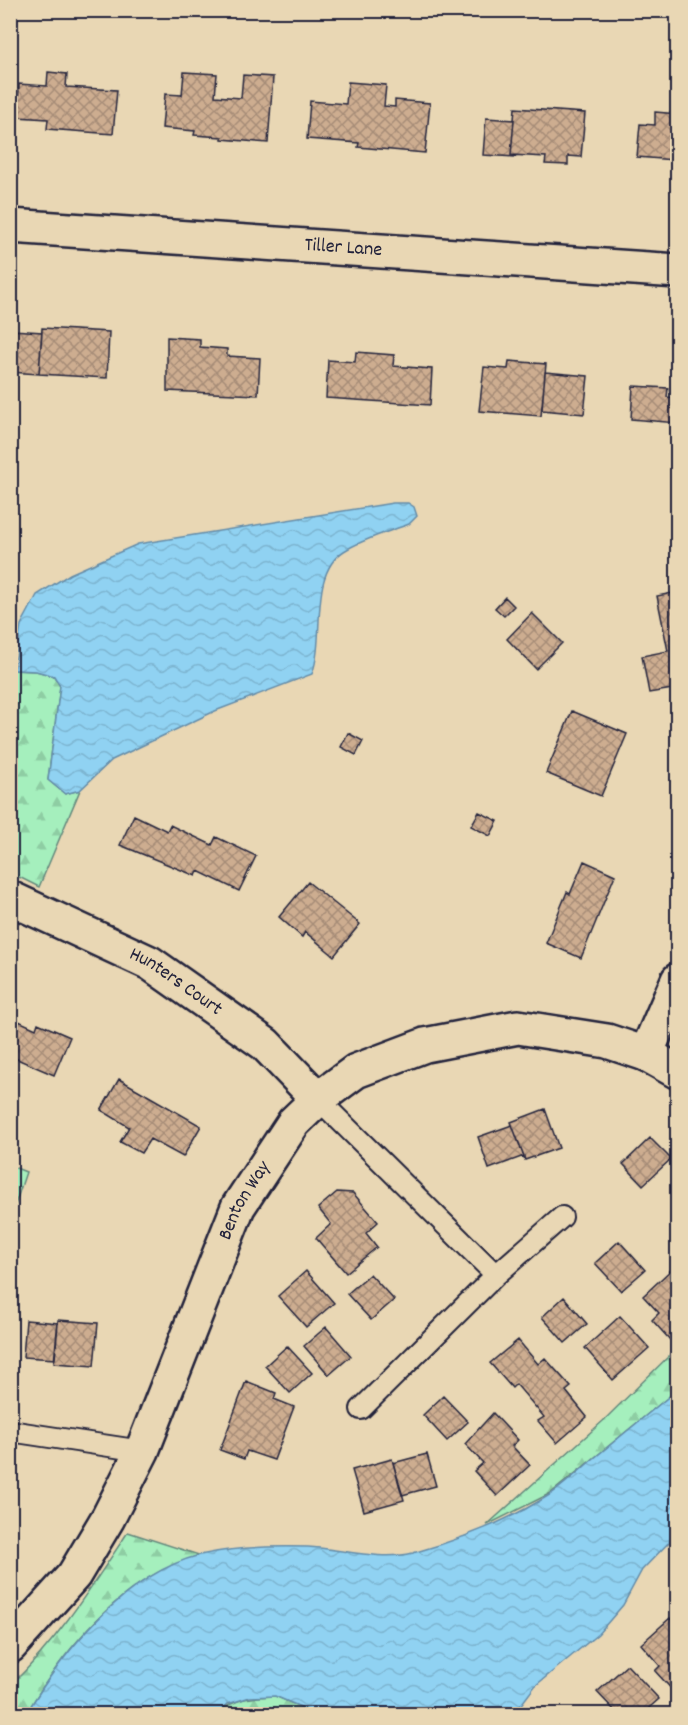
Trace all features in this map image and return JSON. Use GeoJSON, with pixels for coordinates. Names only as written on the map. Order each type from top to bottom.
{"type":"FeatureCollection","features":[{"type":"Feature","properties":{"kind":"street","name":"Tiller Lane"},"geometry":{"type":"LineString","coordinates":[[10,225],[678,271]]}},
{"type":"Feature","properties":{"kind":"street","name":"Hunters Court"},"geometry":{"type":"LineString","coordinates":[[10,898],[150,963],[264,1044],[318,1099]]}},
{"type":"Feature","properties":{"kind":"street"},"geometry":{"type":"LineString","coordinates":[[646,1054],[678,980]]}},
{"type":"Feature","properties":{"kind":"street","name":"Benton Way"},"geometry":{"type":"LineString","coordinates":[[10,1646],[74,1575],[108,1518],[142,1451],[238,1207],[294,1122],[318,1099],[356,1071],[424,1045],[518,1027],[607,1041],[646,1054],[678,1072]]}},
{"type":"Feature","properties":{"kind":"lane"},"geometry":{"type":"LineString","coordinates":[[318,1099],[496,1275]]}},
{"type":"Feature","properties":{"kind":"lane"},"geometry":{"type":"LineString","coordinates":[[361,1409],[496,1275],[562,1217]]}},
{"type":"Feature","properties":{"kind":"lane"},"geometry":{"type":"LineString","coordinates":[[10,1431],[142,1451]]}},
{"type":"Feature","properties":{"kind":"green space"},"geometry":{"type":"Polygon","coordinates":[[[10,670],[36,671],[54,676],[60,686],[48,780],[65,794],[80,790],[39,887],[11,873],[10,670]]]}},
{"type":"Feature","properties":{"kind":"green space"},"geometry":{"type":"Polygon","coordinates":[[[11,1166],[26,1172],[11,1217],[11,1166]]]}},
{"type":"Feature","properties":{"kind":"green space"},"geometry":{"type":"Polygon","coordinates":[[[677,1348],[677,1390],[551,1493],[487,1525],[603,1421],[677,1348]]]}},
{"type":"Feature","properties":{"kind":"green space"},"geometry":{"type":"Polygon","coordinates":[[[128,1532],[199,1555],[157,1573],[117,1601],[82,1635],[52,1674],[26,1714],[11,1714],[11,1685],[59,1631],[128,1532]]]}},
{"type":"Feature","properties":{"kind":"green space"},"geometry":{"type":"Polygon","coordinates":[[[275,1696],[317,1714],[217,1714],[237,1702],[275,1696]]]}},
{"type":"Feature","properties":{"kind":"water"},"geometry":{"type":"Polygon","coordinates":[[[393,503],[408,503],[414,507],[417,516],[409,524],[367,539],[344,551],[333,561],[326,575],[322,590],[316,659],[312,674],[215,711],[112,760],[80,790],[65,794],[48,780],[60,686],[54,676],[36,671],[14,670],[21,625],[37,595],[70,574],[138,544],[393,503]]]}},
{"type":"Feature","properties":{"kind":"water"},"geometry":{"type":"Polygon","coordinates":[[[677,1390],[677,1534],[642,1570],[623,1605],[598,1634],[535,1686],[514,1714],[317,1714],[275,1696],[250,1697],[228,1704],[217,1714],[26,1714],[58,1666],[99,1618],[146,1579],[173,1565],[200,1555],[240,1549],[308,1547],[388,1556],[413,1553],[448,1542],[501,1521],[551,1494],[677,1390]]]}},
{"type":"Feature","properties":{"kind":"building"},"geometry":{"type":"Polygon","coordinates":[[[48,72],[67,74],[66,87],[117,90],[113,134],[47,129],[48,119],[17,117],[19,84],[47,86],[48,72]]]}},
{"type":"Feature","properties":{"kind":"building"},"geometry":{"type":"Polygon","coordinates":[[[184,72],[217,74],[215,96],[241,98],[243,75],[273,77],[268,143],[222,139],[222,137],[194,135],[195,131],[162,128],[165,94],[182,95],[184,72]]]}},
{"type":"Feature","properties":{"kind":"building"},"geometry":{"type":"Polygon","coordinates":[[[348,82],[386,85],[384,106],[395,107],[395,100],[430,103],[425,153],[358,147],[359,143],[307,139],[310,101],[346,104],[348,82]]]}},
{"type":"Feature","properties":{"kind":"building"},"geometry":{"type":"Polygon","coordinates":[[[515,108],[585,113],[581,157],[568,156],[568,165],[545,164],[546,157],[511,155],[515,108]]]}},
{"type":"Feature","properties":{"kind":"building"},"geometry":{"type":"Polygon","coordinates":[[[655,112],[678,114],[674,160],[637,157],[640,124],[655,125],[655,112]]]}},
{"type":"Feature","properties":{"kind":"building"},"geometry":{"type":"Polygon","coordinates":[[[486,118],[514,120],[511,155],[516,157],[483,155],[486,118]]]}},
{"type":"Feature","properties":{"kind":"building"},"geometry":{"type":"Polygon","coordinates":[[[42,328],[109,332],[107,378],[39,374],[42,328]]]}},
{"type":"Feature","properties":{"kind":"building"},"geometry":{"type":"Polygon","coordinates":[[[12,330],[42,332],[39,374],[10,372],[12,330]]]}},
{"type":"Feature","properties":{"kind":"building"},"geometry":{"type":"Polygon","coordinates":[[[167,337],[200,339],[200,347],[227,349],[227,356],[260,358],[258,395],[167,391],[167,337]]]}},
{"type":"Feature","properties":{"kind":"building"},"geometry":{"type":"Polygon","coordinates":[[[356,352],[394,355],[393,366],[432,369],[430,405],[326,398],[328,360],[355,362],[356,352]]]}},
{"type":"Feature","properties":{"kind":"building"},"geometry":{"type":"Polygon","coordinates":[[[509,361],[546,364],[541,416],[479,411],[484,367],[508,369],[509,361]]]}},
{"type":"Feature","properties":{"kind":"building"},"geometry":{"type":"Polygon","coordinates":[[[545,372],[588,376],[584,414],[542,410],[545,372]]]}},
{"type":"Feature","properties":{"kind":"building"},"geometry":{"type":"Polygon","coordinates":[[[633,386],[668,388],[667,397],[678,398],[678,423],[631,419],[633,386]]]}},
{"type":"Feature","properties":{"kind":"building"},"geometry":{"type":"Polygon","coordinates":[[[678,592],[678,688],[649,693],[642,656],[668,651],[657,596],[678,592]]]}},
{"type":"Feature","properties":{"kind":"building"},"geometry":{"type":"Polygon","coordinates":[[[505,597],[514,606],[504,616],[495,608],[505,597]]]}},
{"type":"Feature","properties":{"kind":"building"},"geometry":{"type":"Polygon","coordinates":[[[532,613],[562,643],[536,669],[507,639],[532,613]]]}},
{"type":"Feature","properties":{"kind":"building"},"geometry":{"type":"Polygon","coordinates":[[[572,711],[627,734],[601,796],[546,773],[572,711]]]}},
{"type":"Feature","properties":{"kind":"building"},"geometry":{"type":"Polygon","coordinates":[[[348,733],[363,741],[356,755],[341,747],[348,733]]]}},
{"type":"Feature","properties":{"kind":"building"},"geometry":{"type":"Polygon","coordinates":[[[479,812],[498,821],[490,836],[471,826],[479,812]]]}},
{"type":"Feature","properties":{"kind":"building"},"geometry":{"type":"Polygon","coordinates":[[[134,815],[167,831],[170,825],[212,845],[216,837],[256,856],[239,891],[198,871],[196,876],[120,845],[134,815]]]}},
{"type":"Feature","properties":{"kind":"building"},"geometry":{"type":"Polygon","coordinates":[[[584,861],[615,875],[581,958],[546,943],[567,892],[570,894],[584,861]]]}},
{"type":"Feature","properties":{"kind":"building"},"geometry":{"type":"Polygon","coordinates":[[[308,882],[360,924],[334,956],[305,932],[302,937],[279,917],[308,882]]]}},
{"type":"Feature","properties":{"kind":"building"},"geometry":{"type":"Polygon","coordinates":[[[10,1017],[36,1029],[38,1023],[70,1037],[54,1075],[10,1056],[10,1017]]]}},
{"type":"Feature","properties":{"kind":"building"},"geometry":{"type":"Polygon","coordinates":[[[119,1079],[201,1126],[183,1157],[150,1139],[141,1153],[120,1142],[129,1127],[101,1110],[119,1079]]]}},
{"type":"Feature","properties":{"kind":"building"},"geometry":{"type":"Polygon","coordinates":[[[545,1109],[559,1148],[525,1160],[511,1122],[545,1109]]]}},
{"type":"Feature","properties":{"kind":"building"},"geometry":{"type":"Polygon","coordinates":[[[512,1125],[524,1156],[489,1169],[478,1137],[512,1125]]]}},
{"type":"Feature","properties":{"kind":"building"},"geometry":{"type":"Polygon","coordinates":[[[650,1138],[671,1159],[643,1185],[623,1164],[650,1138]]]}},
{"type":"Feature","properties":{"kind":"building"},"geometry":{"type":"Polygon","coordinates":[[[337,1192],[353,1193],[378,1222],[366,1233],[377,1247],[346,1273],[316,1238],[331,1224],[318,1208],[337,1192]]]}},
{"type":"Feature","properties":{"kind":"building"},"geometry":{"type":"Polygon","coordinates":[[[619,1241],[645,1270],[621,1291],[595,1263],[619,1241]]]}},
{"type":"Feature","properties":{"kind":"building"},"geometry":{"type":"Polygon","coordinates":[[[673,1268],[678,1272],[678,1335],[671,1341],[652,1320],[659,1313],[643,1296],[673,1268]]]}},
{"type":"Feature","properties":{"kind":"building"},"geometry":{"type":"Polygon","coordinates":[[[306,1271],[334,1303],[306,1327],[278,1296],[306,1271]]]}},
{"type":"Feature","properties":{"kind":"building"},"geometry":{"type":"Polygon","coordinates":[[[370,1274],[394,1300],[371,1320],[347,1294],[370,1274]]]}},
{"type":"Feature","properties":{"kind":"building"},"geometry":{"type":"Polygon","coordinates":[[[564,1297],[587,1324],[565,1343],[542,1317],[564,1297]]]}},
{"type":"Feature","properties":{"kind":"building"},"geometry":{"type":"Polygon","coordinates":[[[620,1316],[649,1348],[613,1380],[585,1348],[620,1316]]]}},
{"type":"Feature","properties":{"kind":"building"},"geometry":{"type":"Polygon","coordinates":[[[26,1320],[58,1323],[55,1359],[23,1357],[26,1320]]]}},
{"type":"Feature","properties":{"kind":"building"},"geometry":{"type":"Polygon","coordinates":[[[58,1320],[98,1323],[94,1366],[54,1363],[58,1320]]]}},
{"type":"Feature","properties":{"kind":"building"},"geometry":{"type":"Polygon","coordinates":[[[326,1327],[351,1356],[329,1375],[304,1346],[326,1327]]]}},
{"type":"Feature","properties":{"kind":"building"},"geometry":{"type":"Polygon","coordinates":[[[518,1340],[538,1364],[545,1358],[571,1387],[566,1391],[587,1417],[557,1443],[538,1421],[544,1417],[516,1384],[512,1388],[490,1363],[518,1340]]]}},
{"type":"Feature","properties":{"kind":"building"},"geometry":{"type":"Polygon","coordinates":[[[287,1346],[312,1373],[290,1393],[265,1366],[287,1346]]]}},
{"type":"Feature","properties":{"kind":"building"},"geometry":{"type":"Polygon","coordinates":[[[246,1381],[276,1393],[274,1399],[294,1407],[274,1460],[247,1451],[244,1459],[220,1450],[246,1381]]]}},
{"type":"Feature","properties":{"kind":"building"},"geometry":{"type":"Polygon","coordinates":[[[443,1396],[468,1422],[447,1441],[423,1415],[443,1396]]]}},
{"type":"Feature","properties":{"kind":"building"},"geometry":{"type":"Polygon","coordinates":[[[493,1413],[518,1440],[512,1446],[530,1465],[497,1496],[474,1471],[483,1463],[465,1444],[493,1413]]]}},
{"type":"Feature","properties":{"kind":"building"},"geometry":{"type":"Polygon","coordinates":[[[427,1454],[436,1486],[402,1495],[393,1463],[427,1454]]]}},
{"type":"Feature","properties":{"kind":"building"},"geometry":{"type":"Polygon","coordinates":[[[392,1459],[404,1500],[364,1511],[352,1470],[392,1459]]]}},
{"type":"Feature","properties":{"kind":"building"},"geometry":{"type":"Polygon","coordinates":[[[670,1618],[678,1627],[678,1696],[655,1671],[660,1666],[641,1644],[670,1618]]]}},
{"type":"Feature","properties":{"kind":"building"},"geometry":{"type":"Polygon","coordinates":[[[627,1665],[659,1699],[642,1714],[618,1714],[597,1692],[627,1665]]]}}]}
